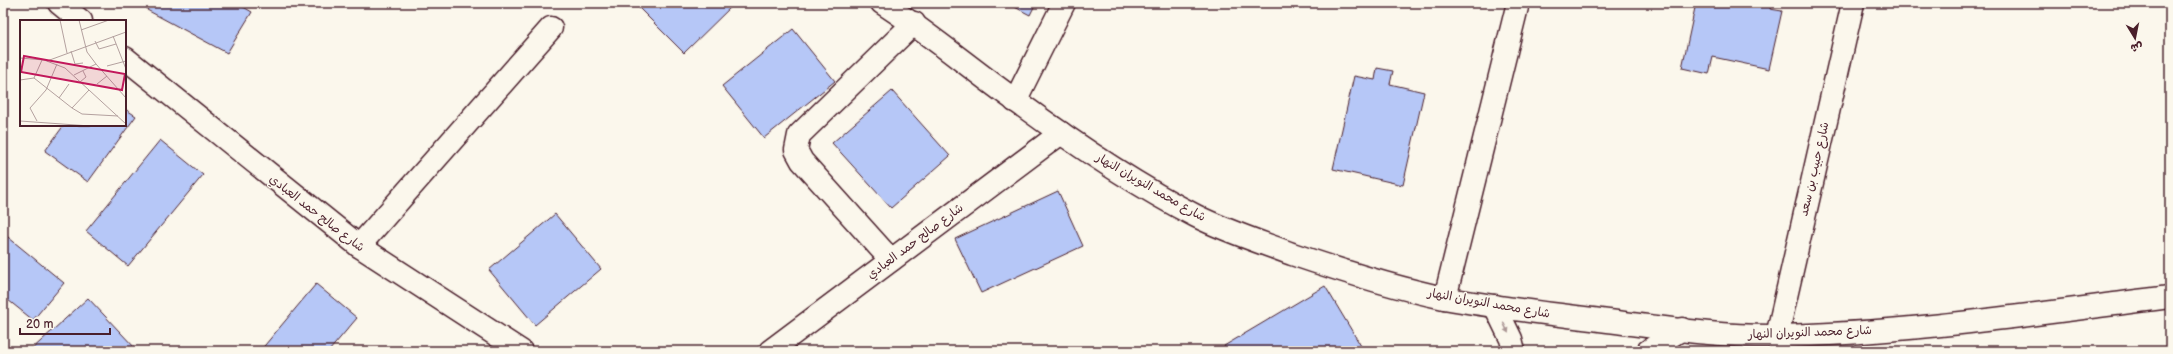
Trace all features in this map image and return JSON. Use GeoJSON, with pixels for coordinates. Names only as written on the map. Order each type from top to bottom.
{"type":"FeatureCollection","features":[{"type":"Feature","properties":{"kind":"street"},"geometry":{"type":"LineString","coordinates":[[60,3],[80,20]]}},
{"type":"Feature","properties":{"kind":"street","name":"شارع محمد النويران النهار"},"geometry":{"type":"LineString","coordinates":[[882,3],[914,23],[1015,101],[1128,177],[1197,216],[1264,244],[1325,265],[1387,284],[1444,298],[1495,306],[1682,329],[1728,334],[1777,336],[1859,332],[2041,314],[2170,296]]}},
{"type":"Feature","properties":{"kind":"street"},"geometry":{"type":"LineString","coordinates":[[1015,101],[1064,3]]}},
{"type":"Feature","properties":{"kind":"street"},"geometry":{"type":"LineString","coordinates":[[1444,298],[1518,3]]}},
{"type":"Feature","properties":{"kind":"street","name":"شارع حبيب بن سعد"},"geometry":{"type":"LineString","coordinates":[[1777,336],[1853,3]]}},
{"type":"Feature","properties":{"kind":"street"},"geometry":{"type":"LineString","coordinates":[[891,260],[802,161],[796,150],[799,135],[914,23]]}},
{"type":"Feature","properties":{"kind":"street"},"geometry":{"type":"LineString","coordinates":[[359,246],[551,28]]}},
{"type":"Feature","properties":{"kind":"street","name":"شارع صالح حمد العبادي"},"geometry":{"type":"LineString","coordinates":[[126,59],[359,246],[521,351]]}},
{"type":"Feature","properties":{"kind":"street","name":"شارع صالح حمد العبادي"},"geometry":{"type":"LineString","coordinates":[[770,351],[1061,132]]}},
{"type":"Feature","properties":{"kind":"street"},"geometry":{"type":"LineString","coordinates":[[1495,306],[1511,339],[1514,351]]}},
{"type":"Feature","properties":{"kind":"street"},"geometry":{"type":"LineString","coordinates":[[1648,351],[1682,329]]}},
{"type":"Feature","properties":{"kind":"building"},"geometry":{"type":"Polygon","coordinates":[[[151,3],[241,3],[240,5],[252,12],[227,53],[147,10],[151,3]]]}},
{"type":"Feature","properties":{"kind":"building"},"geometry":{"type":"Polygon","coordinates":[[[640,3],[735,3],[684,53],[637,6],[640,3]]]}},
{"type":"Feature","properties":{"kind":"building"},"geometry":{"type":"Polygon","coordinates":[[[1007,3],[1036,3],[1030,15],[1007,3]]]}},
{"type":"Feature","properties":{"kind":"building"},"geometry":{"type":"Polygon","coordinates":[[[1696,3],[1771,3],[1770,9],[1782,11],[1769,69],[1713,57],[1709,74],[1682,68],[1696,3]]]}},
{"type":"Feature","properties":{"kind":"building"},"geometry":{"type":"Polygon","coordinates":[[[793,29],[835,81],[764,138],[722,86],[793,29]]]}},
{"type":"Feature","properties":{"kind":"building"},"geometry":{"type":"Polygon","coordinates":[[[1377,68],[1393,71],[1390,84],[1424,92],[1403,185],[1333,169],[1354,76],[1375,80],[1377,68]]]}},
{"type":"Feature","properties":{"kind":"building"},"geometry":{"type":"Polygon","coordinates":[[[892,91],[950,156],[891,208],[832,143],[892,91]]]}},
{"type":"Feature","properties":{"kind":"building"},"geometry":{"type":"Polygon","coordinates":[[[126,110],[136,116],[88,182],[45,151],[63,126],[126,126],[126,110]]]}},
{"type":"Feature","properties":{"kind":"building"},"geometry":{"type":"Polygon","coordinates":[[[160,140],[203,175],[128,266],[86,231],[160,140]]]}},
{"type":"Feature","properties":{"kind":"building"},"geometry":{"type":"Polygon","coordinates":[[[1058,191],[1083,246],[981,293],[955,239],[1058,191]]]}},
{"type":"Feature","properties":{"kind":"building"},"geometry":{"type":"Polygon","coordinates":[[[555,214],[601,269],[535,325],[489,270],[555,214]]]}},
{"type":"Feature","properties":{"kind":"building"},"geometry":{"type":"Polygon","coordinates":[[[3,233],[64,283],[33,320],[3,296],[3,233]]]}},
{"type":"Feature","properties":{"kind":"building"},"geometry":{"type":"Polygon","coordinates":[[[316,284],[357,318],[329,351],[260,351],[316,284]]]}},
{"type":"Feature","properties":{"kind":"building"},"geometry":{"type":"Polygon","coordinates":[[[1325,286],[1364,351],[1227,351],[1224,346],[1325,286]]]}},
{"type":"Feature","properties":{"kind":"building"},"geometry":{"type":"Polygon","coordinates":[[[88,298],[136,349],[134,351],[30,351],[88,298]]]}}]}
